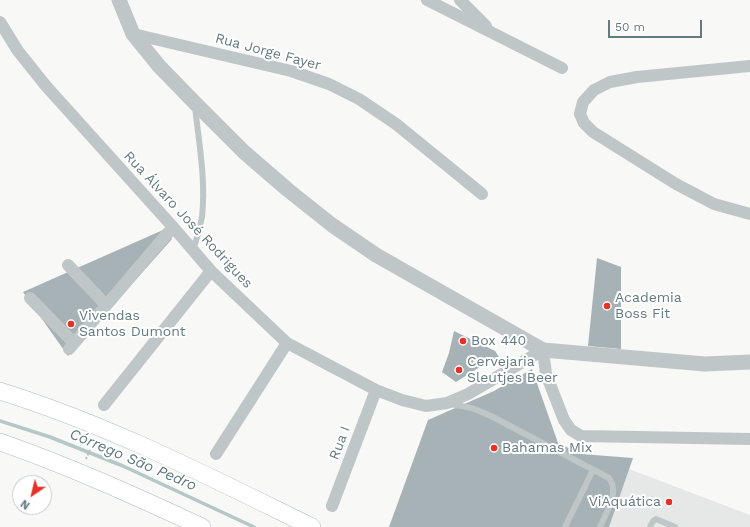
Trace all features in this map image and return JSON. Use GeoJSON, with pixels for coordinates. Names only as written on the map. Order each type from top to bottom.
{"type":"FeatureCollection","features":[{"type":"Feature","properties":{"kind":"main road"},"geometry":{"type":"LineString","coordinates":[[0,391],[36,402],[90,422],[136,442],[191,467],[312,527]]}},
{"type":"Feature","properties":{"kind":"main road"},"geometry":{"type":"LineString","coordinates":[[0,442],[80,473],[202,527]]}},
{"type":"Feature","properties":{"kind":"street"},"geometry":{"type":"LineString","coordinates":[[119,0],[133,34],[159,66],[244,152],[332,225],[376,255],[543,350],[705,364],[750,362]]}},
{"type":"Feature","properties":{"kind":"street"},"geometry":{"type":"LineString","coordinates":[[427,0],[562,68]]}},
{"type":"Feature","properties":{"kind":"street"},"geometry":{"type":"LineString","coordinates":[[460,0],[495,34]]}},
{"type":"Feature","properties":{"kind":"street","name":"Rua Álvaro José Rodrigues"},"geometry":{"type":"LineString","coordinates":[[0,22],[18,51],[46,86],[211,271],[287,343],[376,390],[402,400],[426,406],[447,404],[468,394],[543,350]]}},
{"type":"Feature","properties":{"kind":"street","name":"Rua Jorge Fayer"},"geometry":{"type":"LineString","coordinates":[[133,34],[291,71],[329,84],[359,99],[396,124],[482,194]]}},
{"type":"Feature","properties":{"kind":"street"},"geometry":{"type":"LineString","coordinates":[[750,66],[637,77],[610,82],[594,90],[583,102],[580,114],[584,123],[593,132],[676,184],[714,204],[750,214]]}},
{"type":"Feature","properties":{"kind":"street"},"geometry":{"type":"LineString","coordinates":[[30,298],[71,346],[173,227]]}},
{"type":"Feature","properties":{"kind":"street"},"geometry":{"type":"LineString","coordinates":[[68,265],[106,305]]}},
{"type":"Feature","properties":{"kind":"street"},"geometry":{"type":"LineString","coordinates":[[104,404],[211,271]]}},
{"type":"Feature","properties":{"kind":"street"},"geometry":{"type":"LineString","coordinates":[[216,454],[287,343]]}},
{"type":"Feature","properties":{"kind":"street"},"geometry":{"type":"LineString","coordinates":[[543,350],[546,374],[564,420],[571,430],[581,436],[750,439]]}},
{"type":"Feature","properties":{"kind":"street","name":"Rua I"},"geometry":{"type":"LineString","coordinates":[[332,506],[376,390]]}},
{"type":"Feature","properties":{"kind":"lane"},"geometry":{"type":"LineString","coordinates":[[193,250],[200,227],[203,206],[195,103]]}},
{"type":"Feature","properties":{"kind":"lane"},"geometry":{"type":"LineString","coordinates":[[447,404],[472,408],[491,416],[609,478],[613,483],[614,489],[600,527]]}},
{"type":"Feature","properties":{"kind":"lane"},"geometry":{"type":"LineString","coordinates":[[565,527],[593,470]]}},
{"type":"Feature","properties":{"kind":"lane"},"geometry":{"type":"LineString","coordinates":[[650,527],[656,519],[675,527]]}},
{"type":"Feature","properties":{"kind":"path"},"geometry":{"type":"LineString","coordinates":[[86,460],[93,442]]}},
{"type":"Feature","properties":{"kind":"shaded area"},"geometry":{"type":"Polygon","coordinates":[[[629,469],[750,515],[750,527],[609,527],[629,469]]]}},
{"type":"Feature","properties":{"kind":"building","name":"Vivendas Santos Dumont"},"geometry":{"type":"Polygon","coordinates":[[[163,230],[172,239],[68,356],[23,292],[163,230]]]}},
{"type":"Feature","properties":{"kind":"building","name":"Academia Boss Fit"},"geometry":{"type":"Polygon","coordinates":[[[597,258],[621,267],[621,349],[588,346],[597,258]]]}},
{"type":"Feature","properties":{"kind":"building","name":"Box 440"},"geometry":{"type":"Polygon","coordinates":[[[454,331],[495,351],[499,357],[456,382],[442,372],[449,353],[454,331]]]}},
{"type":"Feature","properties":{"kind":"building","name":"Bahamas Mix"},"geometry":{"type":"Polygon","coordinates":[[[532,369],[558,443],[581,454],[633,458],[609,527],[389,527],[428,420],[494,391],[532,369]]]}},
{"type":"Feature","properties":{"kind":"waterway","name":"Córrego São Pedro"},"geometry":{"type":"LineString","coordinates":[[0,421],[50,437],[123,466],[254,527]]}},
{"type":"Feature","properties":{"kind":"place","name":"Academia Boss Fit"},"geometry":{"type":"Point","coordinates":[607,306]}},
{"type":"Feature","properties":{"kind":"place","name":"Vivendas Santos Dumont"},"geometry":{"type":"Point","coordinates":[71,324]}},
{"type":"Feature","properties":{"kind":"place","name":"Box 440"},"geometry":{"type":"Point","coordinates":[463,341]}},
{"type":"Feature","properties":{"kind":"place","name":"Cervejaria Sleutjes Beer"},"geometry":{"type":"Point","coordinates":[459,370]}},
{"type":"Feature","properties":{"kind":"place","name":"Bahamas Mix"},"geometry":{"type":"Point","coordinates":[494,448]}},
{"type":"Feature","properties":{"kind":"place","name":"ViAquática"},"geometry":{"type":"Point","coordinates":[669,502]}}]}
